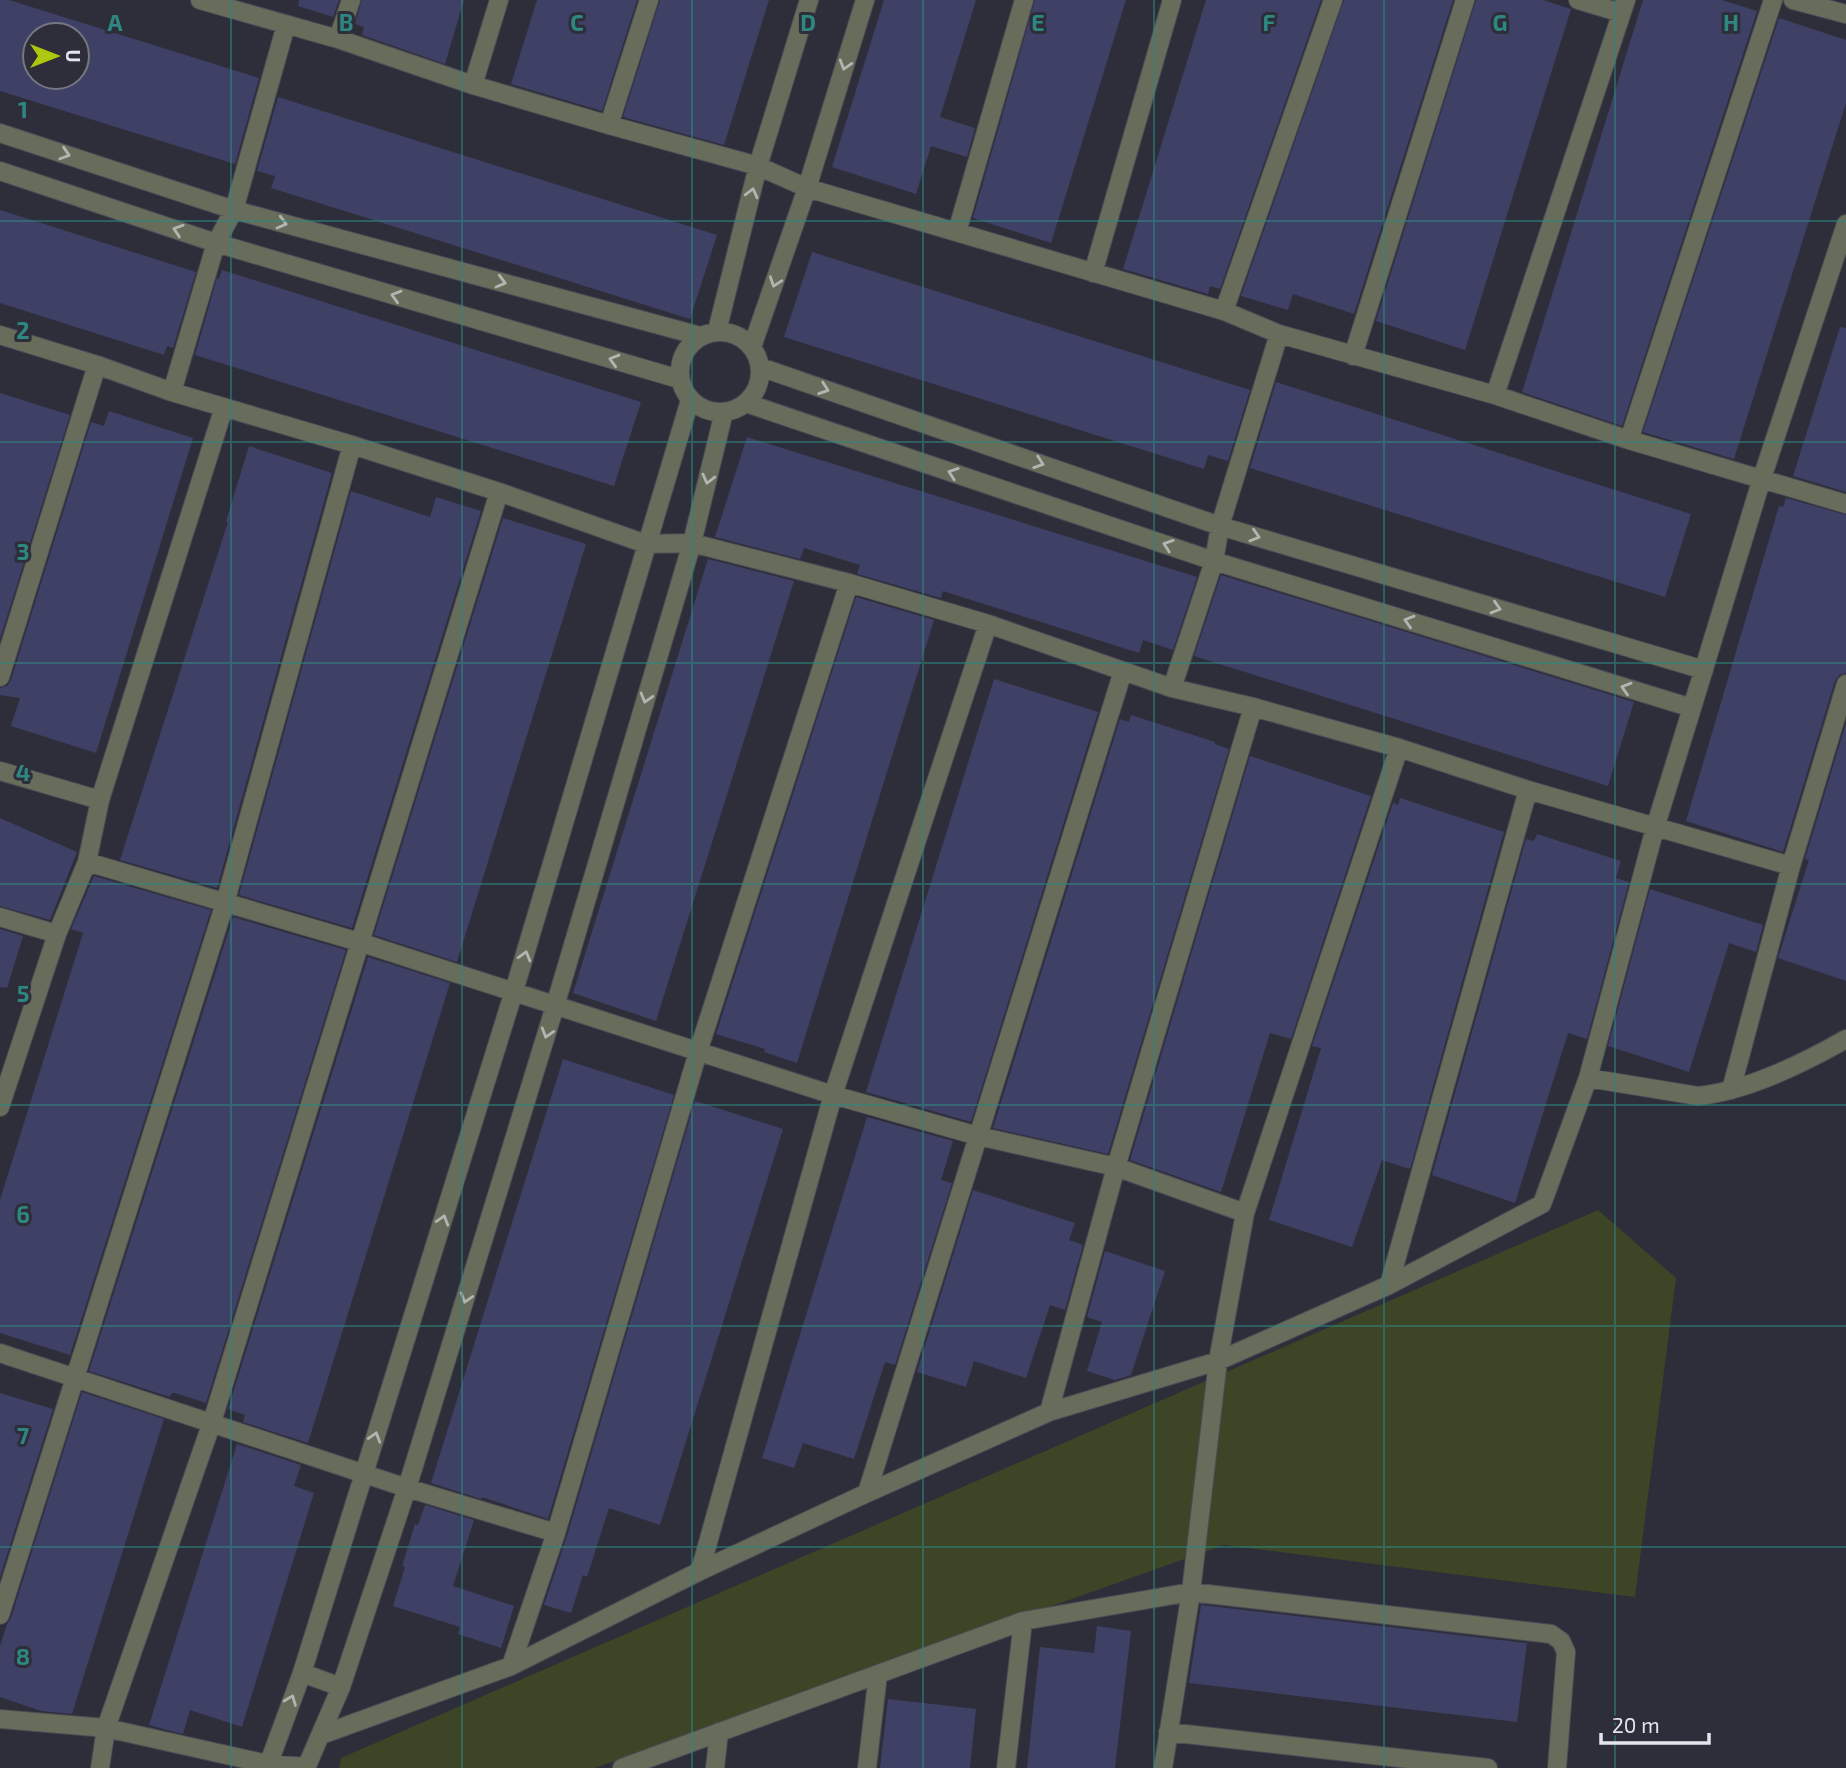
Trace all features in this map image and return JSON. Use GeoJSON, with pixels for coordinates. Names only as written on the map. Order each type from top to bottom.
{"type":"FeatureCollection","features":[{"type":"Feature","properties":{"kind":"street"},"geometry":{"type":"LineString","coordinates":[[200,0],[222,3],[338,39],[473,85],[758,166],[807,187],[1224,311],[1279,334],[1494,395],[1629,440],[1846,504]]}},
{"type":"Feature","properties":{"kind":"street"},"geometry":{"type":"LineString","coordinates":[[338,39],[351,0]]}},
{"type":"Feature","properties":{"kind":"street"},"geometry":{"type":"LineString","coordinates":[[473,85],[499,0]]}},
{"type":"Feature","properties":{"kind":"street"},"geometry":{"type":"LineString","coordinates":[[609,125],[649,0]]}},
{"type":"Feature","properties":{"kind":"street"},"geometry":{"type":"LineString","coordinates":[[0,133],[234,210],[709,333],[737,334],[752,347],[760,366],[757,386],[746,403],[724,412],[705,410],[690,400],[679,379],[683,354],[709,333],[809,0]]}},
{"type":"Feature","properties":{"kind":"street"},"geometry":{"type":"LineString","coordinates":[[752,347],[807,187],[865,0]]}},
{"type":"Feature","properties":{"kind":"street"},"geometry":{"type":"LineString","coordinates":[[957,232],[1024,0]]}},
{"type":"Feature","properties":{"kind":"street"},"geometry":{"type":"LineString","coordinates":[[1093,273],[1172,0]]}},
{"type":"Feature","properties":{"kind":"street"},"geometry":{"type":"LineString","coordinates":[[1224,311],[1333,0]]}},
{"type":"Feature","properties":{"kind":"street"},"geometry":{"type":"LineString","coordinates":[[1353,356],[1465,0]]}},
{"type":"Feature","properties":{"kind":"street"},"geometry":{"type":"LineString","coordinates":[[1494,395],[1624,7],[1578,0]]}},
{"type":"Feature","properties":{"kind":"street"},"geometry":{"type":"LineString","coordinates":[[1629,440],[1773,0]]}},
{"type":"Feature","properties":{"kind":"street"},"geometry":{"type":"LineString","coordinates":[[1793,0],[1846,14]]}},
{"type":"Feature","properties":{"kind":"street"},"geometry":{"type":"LineString","coordinates":[[172,392],[216,243],[234,210],[286,25]]}},
{"type":"Feature","properties":{"kind":"street"},"geometry":{"type":"LineString","coordinates":[[0,171],[216,243],[679,379]]}},
{"type":"Feature","properties":{"kind":"street"},"geometry":{"type":"LineString","coordinates":[[321,1735],[511,1666],[700,1571],[1049,1412],[1218,1361],[1389,1284],[1542,1203],[1588,1078],[1655,828],[1762,478],[1846,224]]}},
{"type":"Feature","properties":{"kind":"street"},"geometry":{"type":"LineString","coordinates":[[1172,688],[1213,561],[1220,526],[1279,334]]}},
{"type":"Feature","properties":{"kind":"street"},"geometry":{"type":"LineString","coordinates":[[0,335],[172,392],[352,444],[646,544],[692,542],[849,583],[988,624],[1172,688],[1253,707],[1399,748],[1528,790],[1791,866]]}},
{"type":"Feature","properties":{"kind":"street"},"geometry":{"type":"LineString","coordinates":[[0,677],[97,365]]}},
{"type":"Feature","properties":{"kind":"street"},"geometry":{"type":"LineString","coordinates":[[760,366],[1220,526],[1704,670]]}},
{"type":"Feature","properties":{"kind":"street"},"geometry":{"type":"LineString","coordinates":[[267,1766],[302,1674],[514,991],[690,400]]}},
{"type":"Feature","properties":{"kind":"street"},"geometry":{"type":"LineString","coordinates":[[746,403],[1213,561],[1692,708]]}},
{"type":"Feature","properties":{"kind":"street"},"geometry":{"type":"LineString","coordinates":[[0,1107],[57,934],[87,862],[100,800],[224,407]]}},
{"type":"Feature","properties":{"kind":"street"},"geometry":{"type":"LineString","coordinates":[[0,1719],[106,1728],[267,1766],[307,1767],[341,1687],[407,1488],[555,1006],[692,542],[724,412]]}},
{"type":"Feature","properties":{"kind":"street"},"geometry":{"type":"LineString","coordinates":[[0,1615],[225,903],[352,444]]}},
{"type":"Feature","properties":{"kind":"street"},"geometry":{"type":"LineString","coordinates":[[100,1768],[106,1728],[212,1422],[499,492]]}},
{"type":"Feature","properties":{"kind":"street"},"geometry":{"type":"LineString","coordinates":[[511,1666],[556,1533],[698,1052],[849,583]]}},
{"type":"Feature","properties":{"kind":"street"},"geometry":{"type":"LineString","coordinates":[[700,1571],[833,1095],[988,624]]}},
{"type":"Feature","properties":{"kind":"street"},"geometry":{"type":"LineString","coordinates":[[867,1493],[1123,671]]}},
{"type":"Feature","properties":{"kind":"street"},"geometry":{"type":"LineString","coordinates":[[1731,1090],[1791,866],[1846,684]]}},
{"type":"Feature","properties":{"kind":"street"},"geometry":{"type":"LineString","coordinates":[[1049,1412],[1116,1167],[1253,707]]}},
{"type":"Feature","properties":{"kind":"street"},"geometry":{"type":"LineString","coordinates":[[1163,1768],[1191,1592],[1218,1361],[1245,1213],[1399,748]]}},
{"type":"Feature","properties":{"kind":"street"},"geometry":{"type":"LineString","coordinates":[[0,771],[100,800]]}},
{"type":"Feature","properties":{"kind":"street"},"geometry":{"type":"LineString","coordinates":[[1389,1284],[1528,790]]}},
{"type":"Feature","properties":{"kind":"street"},"geometry":{"type":"LineString","coordinates":[[87,862],[359,942],[833,1095],[978,1136],[1116,1167],[1245,1213]]}},
{"type":"Feature","properties":{"kind":"street"},"geometry":{"type":"LineString","coordinates":[[0,917],[57,934]]}},
{"type":"Feature","properties":{"kind":"street"},"geometry":{"type":"LineString","coordinates":[[1588,1078],[1698,1096],[1731,1090],[1815,1057],[1846,1039]]}},
{"type":"Feature","properties":{"kind":"street"},"geometry":{"type":"LineString","coordinates":[[0,1353],[407,1488],[556,1533]]}},
{"type":"Feature","properties":{"kind":"street"},"geometry":{"type":"LineString","coordinates":[[622,1768],[1023,1621],[1191,1592],[1551,1634],[1561,1641],[1566,1652],[1557,1768]]}},
{"type":"Feature","properties":{"kind":"street"},"geometry":{"type":"LineString","coordinates":[[1006,1768],[1023,1621]]}},
{"type":"Feature","properties":{"kind":"street"},"geometry":{"type":"LineString","coordinates":[[302,1674],[341,1687]]}},
{"type":"Feature","properties":{"kind":"street"},"geometry":{"type":"LineString","coordinates":[[867,1768],[877,1674]]}},
{"type":"Feature","properties":{"kind":"street"},"geometry":{"type":"LineString","coordinates":[[715,1768],[719,1732]]}},
{"type":"Feature","properties":{"kind":"street"},"geometry":{"type":"LineString","coordinates":[[1168,1732],[1488,1768]]}},
{"type":"Feature","properties":{"kind":"green space"},"geometry":{"type":"Polygon","coordinates":[[[1598,1210],[1676,1278],[1635,1597],[1224,1545],[595,1768],[339,1768],[341,1758],[1598,1210]]]}},
{"type":"Feature","properties":{"kind":"building"},"geometry":{"type":"Polygon","coordinates":[[[0,0],[9,0],[76,21],[21,21],[21,91],[91,91],[91,26],[259,78],[235,164],[0,91],[0,0]]]}},
{"type":"Feature","properties":{"kind":"building"},"geometry":{"type":"Polygon","coordinates":[[[299,0],[339,0],[333,17],[298,6],[299,0]]]}},
{"type":"Feature","properties":{"kind":"building"},"geometry":{"type":"Polygon","coordinates":[[[362,0],[464,0],[445,64],[362,35],[364,27],[355,24],[362,0]]]}},
{"type":"Feature","properties":{"kind":"building"},"geometry":{"type":"Polygon","coordinates":[[[537,0],[637,0],[602,111],[511,84],[537,0]]]}},
{"type":"Feature","properties":{"kind":"building"},"geometry":{"type":"Polygon","coordinates":[[[660,0],[769,0],[724,145],[623,117],[660,0]]]}},
{"type":"Feature","properties":{"kind":"building"},"geometry":{"type":"Polygon","coordinates":[[[884,0],[976,0],[940,117],[975,128],[967,157],[931,146],[916,194],[832,167],[884,0]]]}},
{"type":"Feature","properties":{"kind":"building"},"geometry":{"type":"Polygon","coordinates":[[[1035,0],[1126,0],[1051,243],[973,218],[1035,0]]]}},
{"type":"Feature","properties":{"kind":"building"},"geometry":{"type":"Polygon","coordinates":[[[1206,0],[1321,0],[1220,289],[1210,286],[1208,294],[1123,269],[1206,0]]]}},
{"type":"Feature","properties":{"kind":"building"},"geometry":{"type":"Polygon","coordinates":[[[1344,0],[1453,0],[1354,314],[1293,294],[1288,310],[1241,296],[1344,0]]]}},
{"type":"Feature","properties":{"kind":"building"},"geometry":{"type":"Polygon","coordinates":[[[1476,0],[1543,0],[1571,9],[1465,350],[1376,321],[1476,0]]]}},
{"type":"Feature","properties":{"kind":"building"},"geometry":{"type":"Polygon","coordinates":[[[1643,0],[1722,0],[1757,11],[1622,426],[1522,392],[1643,0]]]}},
{"type":"Feature","properties":{"kind":"building"},"geometry":{"type":"Polygon","coordinates":[[[1779,18],[1846,40],[1846,103],[1734,459],[1643,432],[1779,18]]]}},
{"type":"Feature","properties":{"kind":"building"},"geometry":{"type":"Polygon","coordinates":[[[278,97],[717,235],[690,319],[271,188],[275,176],[257,171],[278,97]]]}},
{"type":"Feature","properties":{"kind":"building"},"geometry":{"type":"Polygon","coordinates":[[[0,210],[196,272],[173,348],[167,346],[164,355],[0,303],[0,210]]]}},
{"type":"Feature","properties":{"kind":"building"},"geometry":{"type":"Polygon","coordinates":[[[812,252],[1250,390],[1228,461],[1208,455],[1204,469],[784,337],[812,252]]]}},
{"type":"Feature","properties":{"kind":"building"},"geometry":{"type":"Polygon","coordinates":[[[222,270],[641,402],[614,486],[195,355],[217,278],[219,279],[222,270]]]}},
{"type":"Feature","properties":{"kind":"building"},"geometry":{"type":"Polygon","coordinates":[[[1840,327],[1846,328],[1846,492],[1793,476],[1840,327]]]}},
{"type":"Feature","properties":{"kind":"building"},"geometry":{"type":"Polygon","coordinates":[[[1276,382],[1691,514],[1665,597],[1250,468],[1276,382]]]}},
{"type":"Feature","properties":{"kind":"building"},"geometry":{"type":"Polygon","coordinates":[[[0,393],[70,415],[0,639],[0,393]]]}},
{"type":"Feature","properties":{"kind":"building"},"geometry":{"type":"Polygon","coordinates":[[[109,411],[193,438],[96,753],[11,726],[20,698],[0,695],[0,688],[7,686],[11,680],[91,422],[104,426],[109,411]]]}},
{"type":"Feature","properties":{"kind":"building"},"geometry":{"type":"Polygon","coordinates":[[[747,437],[1197,577],[1173,650],[1143,640],[1139,653],[943,591],[941,598],[857,574],[860,565],[804,548],[800,559],[715,537],[747,437]]]}},
{"type":"Feature","properties":{"kind":"building"},"geometry":{"type":"Polygon","coordinates":[[[249,446],[332,473],[217,888],[120,860],[228,522],[226,521],[249,446]]]}},
{"type":"Feature","properties":{"kind":"building"},"geometry":{"type":"Polygon","coordinates":[[[351,491],[430,517],[436,497],[481,511],[352,928],[239,895],[351,491]]]}},
{"type":"Feature","properties":{"kind":"building"},"geometry":{"type":"Polygon","coordinates":[[[1786,498],[1846,515],[1846,673],[1839,675],[1835,681],[1783,852],[1686,821],[1779,506],[1783,507],[1786,498]]]}},
{"type":"Feature","properties":{"kind":"building"},"geometry":{"type":"Polygon","coordinates":[[[503,518],[586,544],[457,962],[374,935],[503,518]]]}},
{"type":"Feature","properties":{"kind":"building"},"geometry":{"type":"Polygon","coordinates":[[[708,559],[794,581],[656,1021],[573,993],[708,559]]]}},
{"type":"Feature","properties":{"kind":"building"},"geometry":{"type":"Polygon","coordinates":[[[1221,575],[1634,702],[1608,786],[1194,656],[1221,575]]]}},
{"type":"Feature","properties":{"kind":"building"},"geometry":{"type":"Polygon","coordinates":[[[856,597],[934,620],[797,1063],[764,1052],[765,1049],[716,1034],[856,597]]]}},
{"type":"Feature","properties":{"kind":"building"},"geometry":{"type":"Polygon","coordinates":[[[994,679],[1098,712],[971,1122],[866,1092],[994,679]]]}},
{"type":"Feature","properties":{"kind":"building"},"geometry":{"type":"Polygon","coordinates":[[[1131,715],[1229,749],[1108,1154],[993,1128],[1120,719],[1129,722],[1131,715]]]}},
{"type":"Feature","properties":{"kind":"building"},"geometry":{"type":"Polygon","coordinates":[[[1846,723],[1846,981],[1778,958],[1809,860],[1805,859],[1846,723]]]}},
{"type":"Feature","properties":{"kind":"building"},"geometry":{"type":"Polygon","coordinates":[[[1250,756],[1371,796],[1291,1039],[1270,1033],[1221,1192],[1130,1160],[1250,756]]]}},
{"type":"Feature","properties":{"kind":"building"},"geometry":{"type":"Polygon","coordinates":[[[1400,798],[1504,832],[1410,1169],[1382,1160],[1352,1247],[1269,1220],[1321,1048],[1312,1046],[1393,803],[1398,805],[1400,798]]]}},
{"type":"Feature","properties":{"kind":"building"},"geometry":{"type":"Polygon","coordinates":[[[0,818],[77,852],[50,920],[0,906],[0,818]]]}},
{"type":"Feature","properties":{"kind":"building"},"geometry":{"type":"Polygon","coordinates":[[[1537,834],[1621,861],[1616,878],[1629,882],[1587,1039],[1568,1033],[1515,1203],[1432,1175],[1526,839],[1534,841],[1537,834]]]}},
{"type":"Feature","properties":{"kind":"building"},"geometry":{"type":"Polygon","coordinates":[[[94,876],[211,910],[70,1355],[0,1333],[0,1200],[83,933],[71,929],[94,876]]]}},
{"type":"Feature","properties":{"kind":"building"},"geometry":{"type":"Polygon","coordinates":[[[1650,889],[1763,925],[1756,952],[1729,943],[1689,1072],[1608,1046],[1650,889]]]}},
{"type":"Feature","properties":{"kind":"building"},"geometry":{"type":"Polygon","coordinates":[[[233,917],[346,950],[206,1403],[175,1393],[170,1397],[89,1371],[233,917]]]}},
{"type":"Feature","properties":{"kind":"building"},"geometry":{"type":"Polygon","coordinates":[[[0,929],[23,936],[7,988],[0,987],[0,929]]]}},
{"type":"Feature","properties":{"kind":"building"},"geometry":{"type":"Polygon","coordinates":[[[368,957],[450,983],[308,1443],[243,1422],[245,1415],[228,1409],[368,957]]]}},
{"type":"Feature","properties":{"kind":"building"},"geometry":{"type":"Polygon","coordinates":[[[563,1059],[674,1095],[548,1519],[431,1483],[563,1059]]]}},
{"type":"Feature","properties":{"kind":"building"},"geometry":{"type":"Polygon","coordinates":[[[695,1101],[783,1129],[660,1525],[609,1508],[587,1577],[583,1575],[571,1613],[544,1605],[567,1536],[695,1101]]]}},
{"type":"Feature","properties":{"kind":"building"},"geometry":{"type":"Polygon","coordinates":[[[867,1117],[953,1141],[941,1180],[952,1183],[895,1365],[885,1362],[854,1459],[803,1443],[794,1468],[762,1458],[867,1117]]]}},
{"type":"Feature","properties":{"kind":"building"},"geometry":{"type":"Polygon","coordinates":[[[973,1190],[1075,1223],[1069,1240],[1083,1245],[1065,1310],[1050,1305],[1026,1378],[974,1361],[966,1387],[917,1372],[973,1190]]]}},
{"type":"Feature","properties":{"kind":"building"},"geometry":{"type":"Polygon","coordinates":[[[1105,1251],[1165,1271],[1131,1375],[1115,1380],[1087,1371],[1102,1322],[1087,1317],[1105,1251]]]}},
{"type":"Feature","properties":{"kind":"building"},"geometry":{"type":"Polygon","coordinates":[[[82,1392],[164,1419],[72,1714],[41,1711],[0,1697],[0,1646],[82,1392]]]}},
{"type":"Feature","properties":{"kind":"building"},"geometry":{"type":"Polygon","coordinates":[[[0,1393],[53,1409],[0,1577],[0,1393]]]}},
{"type":"Feature","properties":{"kind":"building"},"geometry":{"type":"Polygon","coordinates":[[[237,1444],[301,1465],[294,1486],[314,1493],[242,1727],[190,1710],[183,1734],[149,1725],[237,1444]]]}},
{"type":"Feature","properties":{"kind":"building"},"geometry":{"type":"Polygon","coordinates":[[[425,1505],[474,1520],[453,1586],[514,1606],[501,1648],[458,1634],[460,1627],[393,1606],[415,1524],[418,1525],[425,1505]]]}},
{"type":"Feature","properties":{"kind":"building"},"geometry":{"type":"Polygon","coordinates":[[[1201,1605],[1527,1643],[1517,1722],[1189,1683],[1201,1605]]]}},
{"type":"Feature","properties":{"kind":"building"},"geometry":{"type":"Polygon","coordinates":[[[1097,1626],[1131,1631],[1115,1768],[1027,1768],[1040,1647],[1094,1653],[1097,1626]]]}},
{"type":"Feature","properties":{"kind":"building"},"geometry":{"type":"Polygon","coordinates":[[[888,1699],[976,1709],[970,1768],[880,1768],[888,1699]]]}}]}
